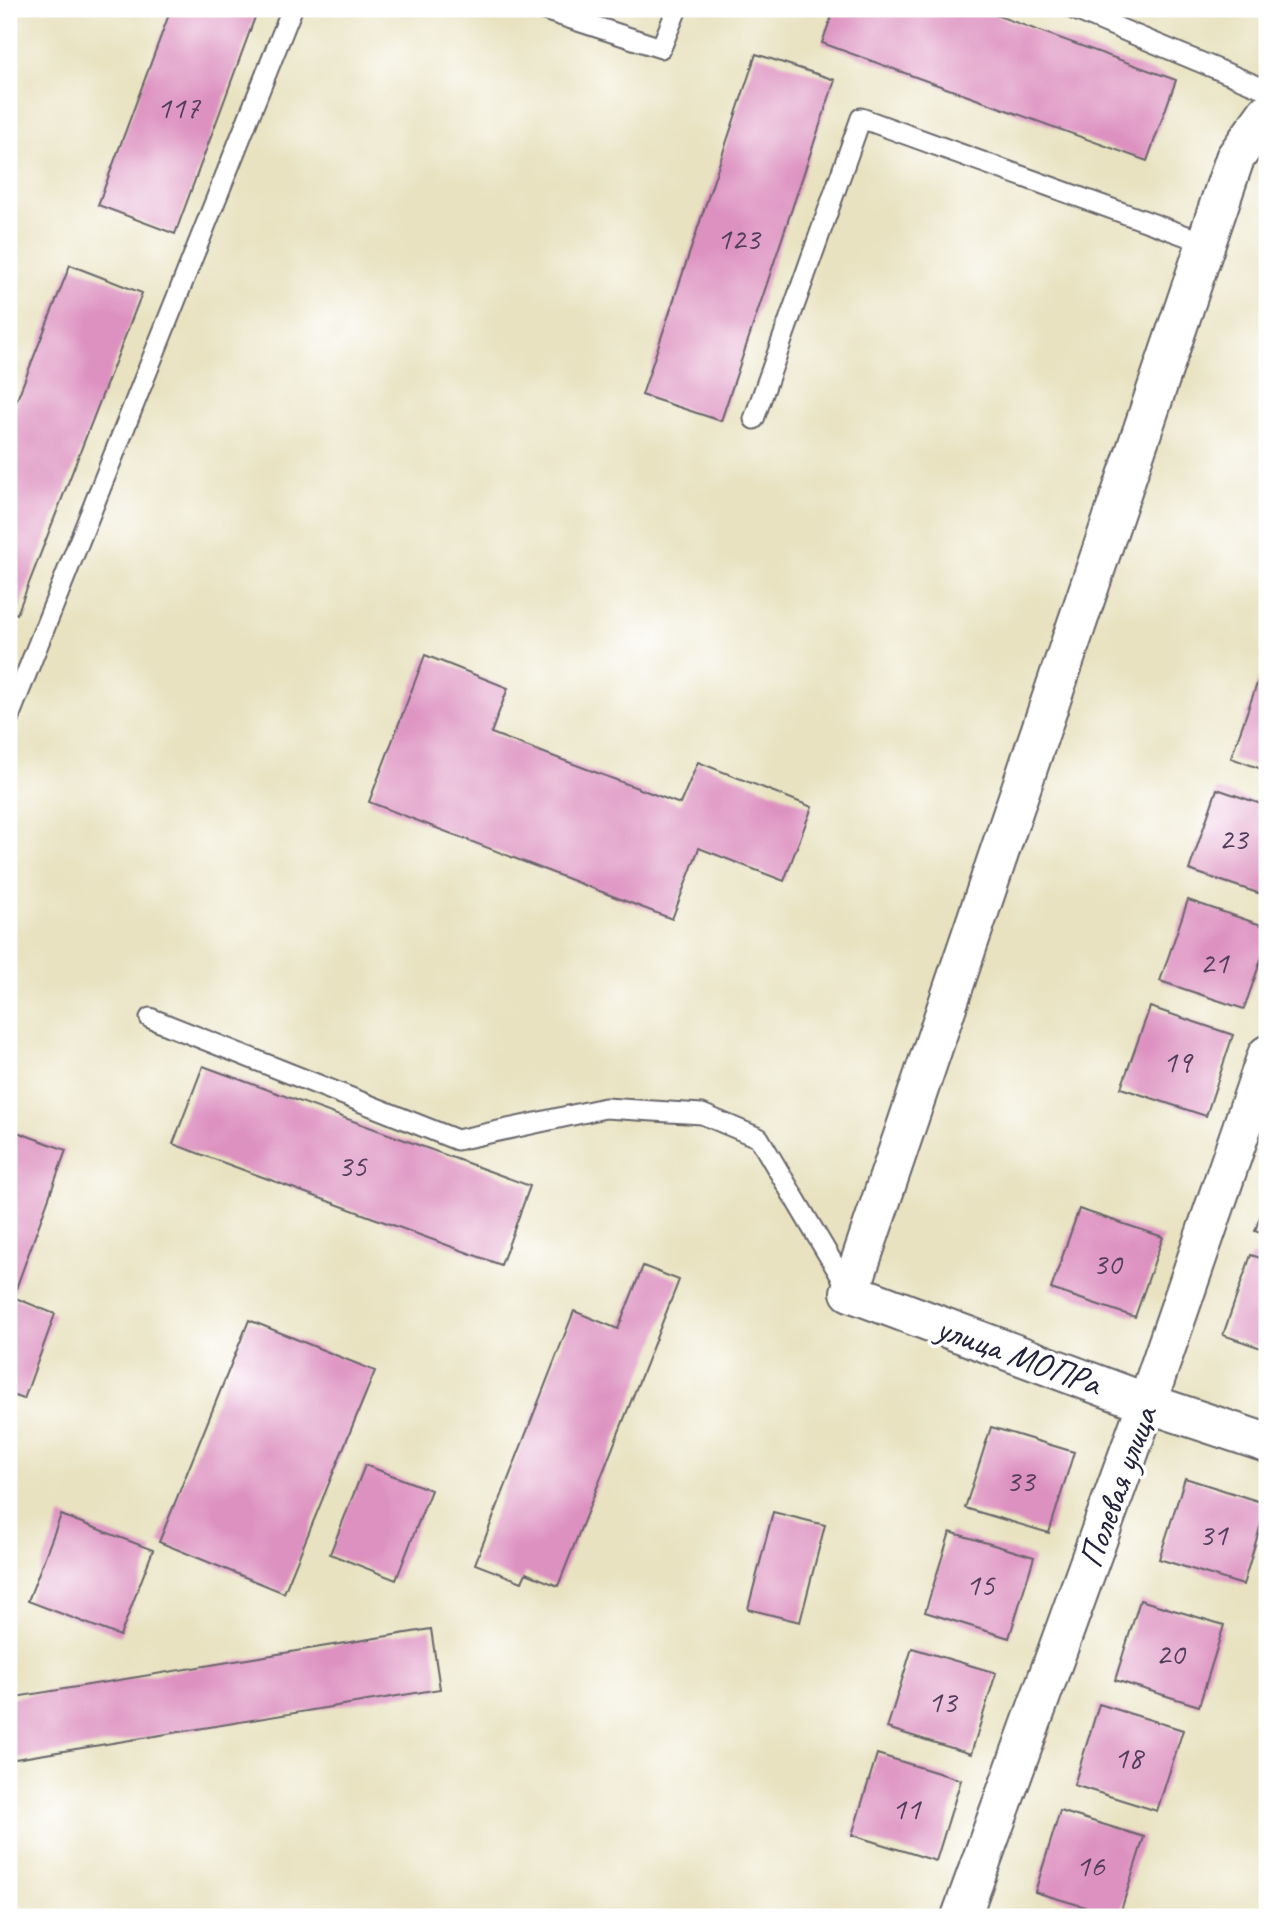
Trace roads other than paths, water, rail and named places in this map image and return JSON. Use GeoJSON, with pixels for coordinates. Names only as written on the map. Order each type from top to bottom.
{"type":"FeatureCollection","features":[{"type":"Feature","properties":{"kind":"street"},"geometry":{"type":"LineString","coordinates":[[850,1292],[1234,158],[1267,113]]}},
{"type":"Feature","properties":{"kind":"street","name":"Полевая улица"},"geometry":{"type":"LineString","coordinates":[[961,1917],[1147,1403],[1267,1055]]}},
{"type":"Feature","properties":{"kind":"street","name":"улица МОПРа"},"geometry":{"type":"LineString","coordinates":[[850,1292],[1147,1403],[1267,1443]]}},
{"type":"Feature","properties":{"kind":"lane"},"geometry":{"type":"LineString","coordinates":[[9,717],[292,9]]}},
{"type":"Feature","properties":{"kind":"lane"},"geometry":{"type":"LineString","coordinates":[[541,9],[661,48],[677,9]]}},
{"type":"Feature","properties":{"kind":"lane"},"geometry":{"type":"LineString","coordinates":[[1073,9],[1267,90]]}},
{"type":"Feature","properties":{"kind":"lane"},"geometry":{"type":"LineString","coordinates":[[754,419],[861,118],[1206,243]]}},
{"type":"Feature","properties":{"kind":"lane"},"geometry":{"type":"LineString","coordinates":[[150,1018],[457,1140],[605,1108],[702,1114],[759,1138],[850,1292]]}}]}
